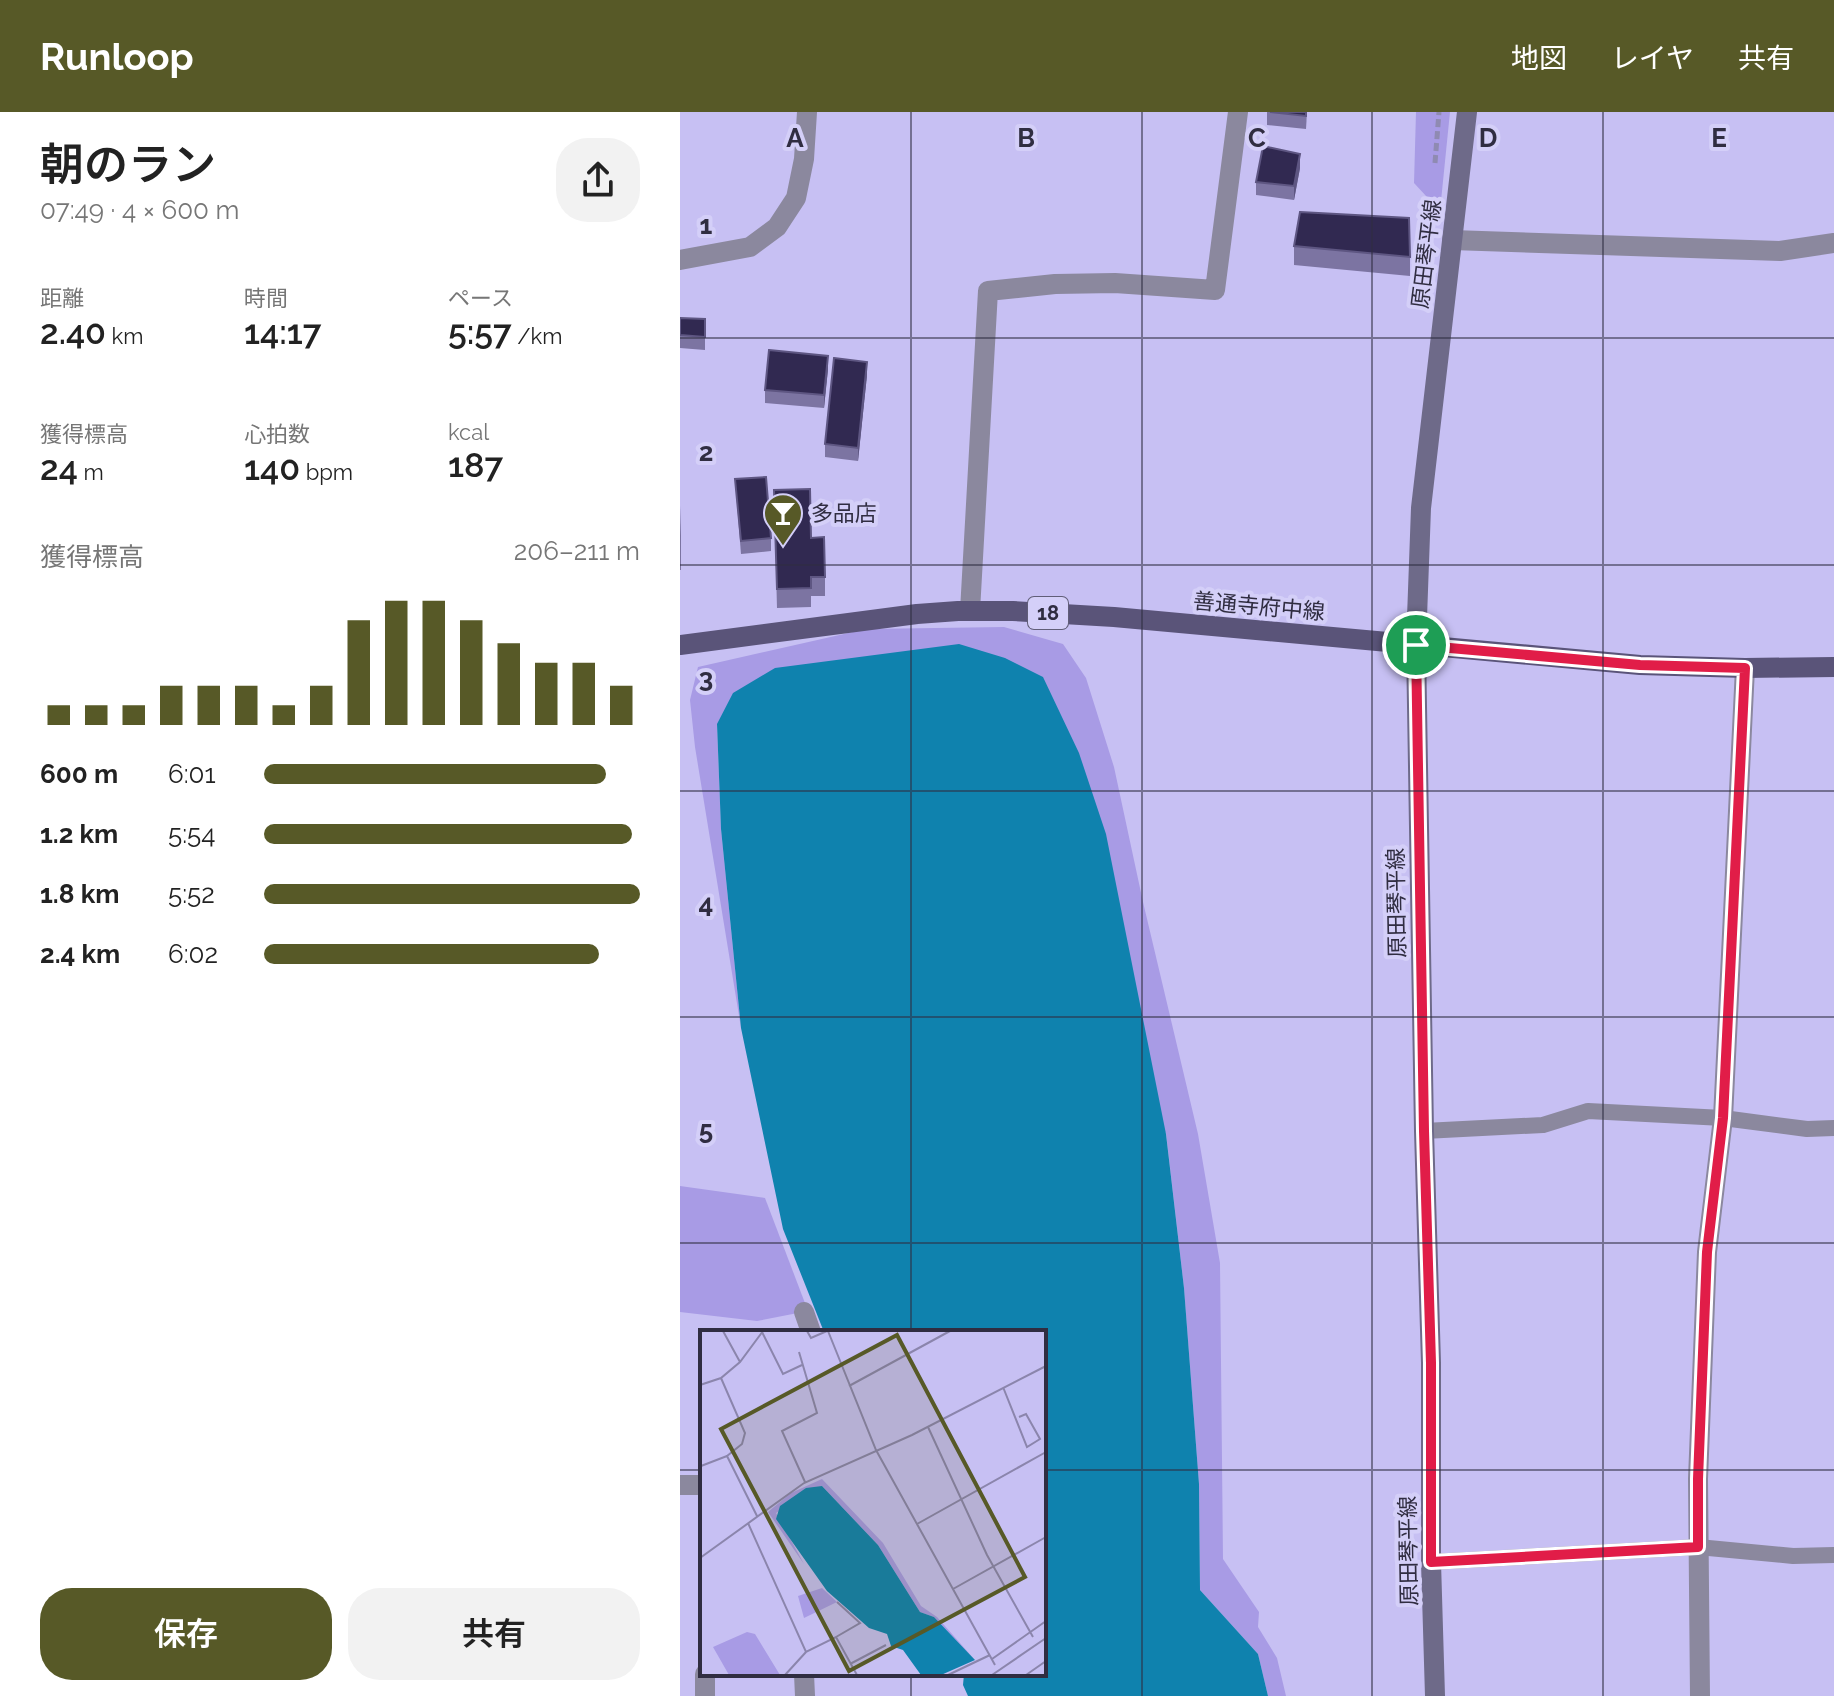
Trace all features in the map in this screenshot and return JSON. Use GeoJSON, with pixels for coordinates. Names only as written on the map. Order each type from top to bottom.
{"type":"FeatureCollection","features":[{"type":"Feature","properties":{"kind":"main road","name":"原田琴平線"},"geometry":{"type":"LineString","coordinates":[[1435,1696],[1416,645],[1421,508],[1467,112]]}},
{"type":"Feature","properties":{"kind":"main road","name":"善通寺府中線"},"geometry":{"type":"LineString","coordinates":[[680,645],[883,617],[1013,611],[1114,617],[1640,665],[1834,667]]}},
{"type":"Feature","properties":{"kind":"street"},"geometry":{"type":"LineString","coordinates":[[680,260],[750,247],[777,227],[796,198],[804,159],[807,112]]}},
{"type":"Feature","properties":{"kind":"street"},"geometry":{"type":"LineString","coordinates":[[970,611],[988,291],[1055,284],[1115,283],[1215,290],[1238,112]]}},
{"type":"Feature","properties":{"kind":"street"},"geometry":{"type":"LineString","coordinates":[[1452,240],[1780,251],[1834,243]]}},
{"type":"Feature","properties":{"kind":"street"},"geometry":{"type":"LineString","coordinates":[[1700,1696],[1698,1464],[1707,1252],[1723,1118],[1745,668]]}},
{"type":"Feature","properties":{"kind":"street"},"geometry":{"type":"LineString","coordinates":[[804,1312],[810,1330]]}},
{"type":"Feature","properties":{"kind":"street"},"geometry":{"type":"LineString","coordinates":[[804,1676],[805,1696]]}},
{"type":"Feature","properties":{"kind":"lane"},"geometry":{"type":"LineString","coordinates":[[1424,1131],[1543,1125],[1588,1111],[1723,1118],[1807,1129],[1834,1128]]}},
{"type":"Feature","properties":{"kind":"lane"},"geometry":{"type":"LineString","coordinates":[[1431,1562],[1698,1547],[1793,1556],[1834,1555]]}},
{"type":"Feature","properties":{"kind":"shaded area"},"geometry":{"type":"Polygon","coordinates":[[[1416,112],[1450,112],[1440,211],[1414,183],[1416,112]]]}},
{"type":"Feature","properties":{"kind":"shaded area"},"geometry":{"type":"Polygon","coordinates":[[[1004,627],[1063,644],[1086,678],[1114,767],[1198,1134],[1220,1263],[1223,1559],[1259,1612],[1258,1627],[1277,1658],[1286,1696],[1268,1696],[1258,1654],[1200,1590],[1199,1484],[1184,1288],[1166,1133],[717,724],[721,829],[741,1028],[695,747],[690,700],[698,667],[866,629],[1004,627]]]}},
{"type":"Feature","properties":{"kind":"shaded area"},"geometry":{"type":"Polygon","coordinates":[[[680,1186],[765,1198],[808,1311],[757,1321],[680,1312],[680,1186]]]}},
{"type":"Feature","properties":{"kind":"water"},"geometry":{"type":"Polygon","coordinates":[[[959,644],[1005,658],[1043,677],[1079,753],[1106,834],[1166,1134],[1184,1288],[1199,1484],[1200,1590],[1258,1654],[1268,1696],[968,1696],[963,1685],[964,1676],[1046,1676],[1046,1330],[823,1330],[783,1229],[741,1028],[721,829],[717,724],[733,693],[775,668],[959,644]]]}},
{"type":"Feature","properties":{"kind":"building"},"geometry":{"type":"Polygon","coordinates":[[[1270,112],[1306,112],[1306,116],[1270,112]]]}},
{"type":"Feature","properties":{"kind":"building"},"geometry":{"type":"Polygon","coordinates":[[[1263,146],[1300,154],[1294,186],[1256,182],[1263,146]]]}},
{"type":"Feature","properties":{"kind":"building"},"geometry":{"type":"Polygon","coordinates":[[[1300,212],[1409,218],[1410,257],[1294,246],[1300,212]]]}},
{"type":"Feature","properties":{"kind":"building"},"geometry":{"type":"Polygon","coordinates":[[[680,318],[705,319],[705,337],[680,335],[680,318]]]}},
{"type":"Feature","properties":{"kind":"building"},"geometry":{"type":"Polygon","coordinates":[[[769,350],[828,356],[824,395],[765,390],[769,350]]]}},
{"type":"Feature","properties":{"kind":"building"},"geometry":{"type":"Polygon","coordinates":[[[834,358],[867,362],[858,448],[825,444],[834,358]]]}},
{"type":"Feature","properties":{"kind":"building"},"geometry":{"type":"Polygon","coordinates":[[[766,477],[771,538],[741,541],[735,479],[766,477]]]}},
{"type":"Feature","properties":{"kind":"building"},"geometry":{"type":"Polygon","coordinates":[[[810,489],[811,538],[824,537],[825,577],[811,577],[811,588],[777,589],[774,490],[810,489]]]}},
{"type":"Feature","properties":{"kind":"place","name":"多品店"},"geometry":{"type":"Point","coordinates":[783,547]}},
{"type":"Feature","properties":{"kind":"route"},"geometry":{"type":"LineString","coordinates":[[1416,645],[1640,665],[1745,668],[1723,1118],[1707,1252],[1698,1547],[1431,1562],[1431,1363],[1416,645]]}}]}
